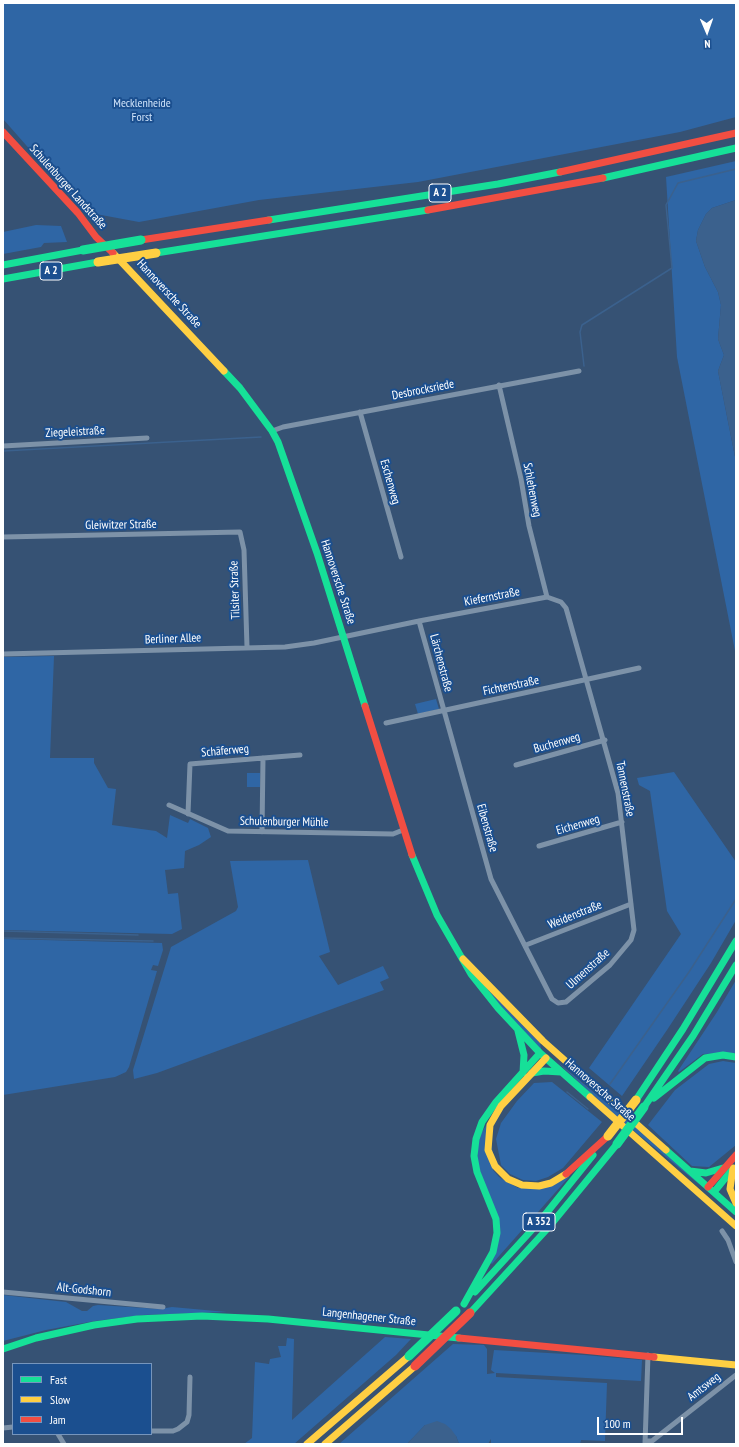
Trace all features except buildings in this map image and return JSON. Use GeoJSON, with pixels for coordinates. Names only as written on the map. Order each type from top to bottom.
{"type":"FeatureCollection","features":[{"type":"Feature","properties":{"kind":"main road","name":"Schulenburger Landstraße"},"geometry":{"type":"LineString","coordinates":[[3,132],[78,214],[96,237],[117,257]]}},
{"type":"Feature","properties":{"kind":"main road","name":"A 2"},"geometry":{"type":"LineString","coordinates":[[3,264],[141,240],[498,184],[597,165],[736,133]]}},
{"type":"Feature","properties":{"kind":"main road","name":"A 2"},"geometry":{"type":"LineString","coordinates":[[3,279],[156,252],[529,192],[609,177],[736,148]]}},
{"type":"Feature","properties":{"kind":"main road","name":"Hannoversche Straße"},"geometry":{"type":"LineString","coordinates":[[117,257],[240,388],[272,431],[278,442],[317,553],[403,830],[426,893],[442,925],[475,981],[518,1031],[561,1072],[736,1226]]}},
{"type":"Feature","properties":{"kind":"main road","name":"A 352"},"geometry":{"type":"LineString","coordinates":[[307,1444],[409,1356],[464,1304],[540,1221],[636,1100],[683,1029],[736,941]]}},
{"type":"Feature","properties":{"kind":"main road","name":"Hannoversche Straße"},"geometry":{"type":"LineString","coordinates":[[463,959],[550,1047],[736,1212]]}},
{"type":"Feature","properties":{"kind":"main road","name":"A 352"},"geometry":{"type":"LineString","coordinates":[[325,1444],[415,1366],[470,1313],[548,1228],[617,1144],[644,1107],[693,1036],[736,965]]}},
{"type":"Feature","properties":{"kind":"main road"},"geometry":{"type":"LineString","coordinates":[[518,1031],[528,1073]]}},
{"type":"Feature","properties":{"kind":"main road"},"geometry":{"type":"LineString","coordinates":[[550,1047],[501,1106],[492,1121],[488,1134],[488,1150],[490,1158],[495,1166],[504,1176],[522,1185],[539,1186],[551,1183],[567,1173],[608,1136]]}},
{"type":"Feature","properties":{"kind":"main road"},"geometry":{"type":"LineString","coordinates":[[644,1107],[690,1068],[705,1058],[723,1055],[736,1058]]}},
{"type":"Feature","properties":{"kind":"main road"},"geometry":{"type":"LineString","coordinates":[[464,1304],[493,1252],[497,1233],[496,1219],[478,1172],[474,1156],[476,1139],[482,1122],[496,1102],[528,1073],[544,1071],[561,1072]]}},
{"type":"Feature","properties":{"kind":"main road"},"geometry":{"type":"LineString","coordinates":[[736,1155],[732,1166],[730,1189],[736,1202]]}},
{"type":"Feature","properties":{"kind":"main road"},"geometry":{"type":"LineString","coordinates":[[690,1171],[710,1173],[732,1166]]}},
{"type":"Feature","properties":{"kind":"main road"},"geometry":{"type":"LineString","coordinates":[[704,1198],[732,1166]]}},
{"type":"Feature","properties":{"kind":"main road","name":"Langenhagener Straße"},"geometry":{"type":"LineString","coordinates":[[6,1347],[56,1333],[94,1325],[170,1316],[202,1316],[268,1319],[736,1364]]}},
{"type":"Feature","properties":{"kind":"street","name":"Desbrocksriede"},"geometry":{"type":"LineString","coordinates":[[272,431],[283,427],[579,371]]}},
{"type":"Feature","properties":{"kind":"street","name":"Schlehenweg"},"geometry":{"type":"LineString","coordinates":[[499,385],[521,479],[529,526],[547,597]]}},
{"type":"Feature","properties":{"kind":"street","name":"Eschenweg"},"geometry":{"type":"LineString","coordinates":[[360,412],[401,557]]}},
{"type":"Feature","properties":{"kind":"street","name":"Ziegeleistraße"},"geometry":{"type":"LineString","coordinates":[[3,446],[148,438]]}},
{"type":"Feature","properties":{"kind":"street","name":"Gleiwitzer Straße"},"geometry":{"type":"LineString","coordinates":[[3,537],[240,532]]}},
{"type":"Feature","properties":{"kind":"street","name":"Tilsiter Straße"},"geometry":{"type":"LineString","coordinates":[[240,532],[244,550],[247,647]]}},
{"type":"Feature","properties":{"kind":"street","name":"Kiefernstraße"},"geometry":{"type":"LineString","coordinates":[[343,637],[547,597]]}},
{"type":"Feature","properties":{"kind":"street"},"geometry":{"type":"LineString","coordinates":[[547,597],[557,599],[566,608],[588,680]]}},
{"type":"Feature","properties":{"kind":"street","name":"Lärchenstraße"},"geometry":{"type":"LineString","coordinates":[[419,621],[444,711]]}},
{"type":"Feature","properties":{"kind":"street","name":"Berliner Allee"},"geometry":{"type":"LineString","coordinates":[[3,654],[285,647],[343,637]]}},
{"type":"Feature","properties":{"kind":"street","name":"Fichtenstraße"},"geometry":{"type":"LineString","coordinates":[[386,723],[639,668]]}},
{"type":"Feature","properties":{"kind":"street","name":"Tannenstraße"},"geometry":{"type":"LineString","coordinates":[[588,680],[618,793],[631,904]]}},
{"type":"Feature","properties":{"kind":"street","name":"Eibenstraße"},"geometry":{"type":"LineString","coordinates":[[444,711],[491,879],[526,945]]}},
{"type":"Feature","properties":{"kind":"street","name":"Buchenweg"},"geometry":{"type":"LineString","coordinates":[[516,765],[604,740]]}},
{"type":"Feature","properties":{"kind":"street","name":"Schäferweg"},"geometry":{"type":"LineString","coordinates":[[188,814],[190,808],[190,764],[300,755]]}},
{"type":"Feature","properties":{"kind":"street","name":"Schäferweg"},"geometry":{"type":"LineString","coordinates":[[262,832],[263,758]]}},
{"type":"Feature","properties":{"kind":"street","name":"Schulenburger Mühle"},"geometry":{"type":"LineString","coordinates":[[169,805],[223,830],[393,834],[403,830]]}},
{"type":"Feature","properties":{"kind":"street","name":"Eichenweg"},"geometry":{"type":"LineString","coordinates":[[539,846],[622,822]]}},
{"type":"Feature","properties":{"kind":"street","name":"Ulmenstraße"},"geometry":{"type":"LineString","coordinates":[[526,945],[552,999],[558,1003],[566,1002],[610,965],[631,940],[634,930],[631,904]]}},
{"type":"Feature","properties":{"kind":"street","name":"Weidenstraße"},"geometry":{"type":"LineString","coordinates":[[526,945],[631,904]]}},
{"type":"Feature","properties":{"kind":"street"},"geometry":{"type":"LineString","coordinates":[[722,1231],[728,1240],[736,1262]]}},
{"type":"Feature","properties":{"kind":"street","name":"Alt-Godshorn"},"geometry":{"type":"LineString","coordinates":[[3,1292],[163,1308]]}},
{"type":"Feature","properties":{"kind":"street"},"geometry":{"type":"LineString","coordinates":[[645,1442],[648,1355]]}},
{"type":"Feature","properties":{"kind":"street","name":"Amtsweg"},"geometry":{"type":"LineString","coordinates":[[645,1442],[652,1441],[736,1375]]}},
{"type":"Feature","properties":{"kind":"street"},"geometry":{"type":"LineString","coordinates":[[152,1431],[178,1429],[187,1422],[189,1415],[190,1377]]}},
{"type":"Feature","properties":{"kind":"street"},"geometry":{"type":"LineString","coordinates":[[60,1435],[64,1444]]}},
{"type":"Feature","properties":{"kind":"green space","name":"Mecklenheide Forst"},"geometry":{"type":"Polygon","coordinates":[[[3,3],[736,3],[736,117],[680,132],[418,182],[259,200],[139,222],[85,212],[3,119],[3,3]]]}},
{"type":"Feature","properties":{"kind":"green space"},"geometry":{"type":"Polygon","coordinates":[[[736,161],[736,200],[712,208],[706,214],[698,230],[696,241],[705,267],[718,292],[721,305],[718,339],[724,355],[718,371],[736,462],[736,656],[677,357],[666,177],[736,161]]]}},
{"type":"Feature","properties":{"kind":"green space"},"geometry":{"type":"Polygon","coordinates":[[[36,225],[61,226],[67,242],[44,243],[41,247],[3,254],[3,232],[36,225]]]}},
{"type":"Feature","properties":{"kind":"green space"},"geometry":{"type":"Polygon","coordinates":[[[54,656],[50,758],[94,758],[94,763],[108,788],[116,789],[112,825],[156,831],[167,838],[170,815],[188,823],[190,819],[208,828],[211,837],[199,845],[185,851],[184,868],[165,870],[168,894],[178,893],[182,929],[172,934],[3,930],[3,657],[54,656]]]}},
{"type":"Feature","properties":{"kind":"green space"},"geometry":{"type":"Polygon","coordinates":[[[436,699],[439,709],[418,714],[415,704],[436,699]]]}},
{"type":"Feature","properties":{"kind":"green space"},"geometry":{"type":"Polygon","coordinates":[[[674,772],[736,862],[736,920],[711,963],[622,1096],[589,1068],[681,934],[667,911],[650,791],[639,785],[637,778],[674,772]]]}},
{"type":"Feature","properties":{"kind":"green space"},"geometry":{"type":"Polygon","coordinates":[[[247,773],[260,773],[260,787],[247,787],[247,773]]]}},
{"type":"Feature","properties":{"kind":"green space"},"geometry":{"type":"Polygon","coordinates":[[[308,860],[330,952],[319,956],[338,985],[383,966],[389,978],[380,982],[384,990],[157,1073],[134,1079],[133,1070],[171,947],[236,911],[238,907],[230,861],[308,860]]]}},
{"type":"Feature","properties":{"kind":"green space"},"geometry":{"type":"Polygon","coordinates":[[[3,939],[162,943],[163,950],[158,966],[153,965],[151,970],[157,971],[129,1067],[126,1072],[115,1077],[3,1095],[3,939]]]}},
{"type":"Feature","properties":{"kind":"green space"},"geometry":{"type":"Polygon","coordinates":[[[736,980],[736,1053],[703,1054],[679,1072],[678,1071],[736,980]]]}},
{"type":"Feature","properties":{"kind":"green space"},"geometry":{"type":"Polygon","coordinates":[[[485,986],[540,1043],[541,1049],[497,1002],[485,986]]]}},
{"type":"Feature","properties":{"kind":"green space"},"geometry":{"type":"Polygon","coordinates":[[[554,1059],[650,1139],[700,1185],[611,1112],[554,1059]]]}},
{"type":"Feature","properties":{"kind":"green space"},"geometry":{"type":"Polygon","coordinates":[[[723,1061],[736,1063],[736,1145],[709,1167],[692,1166],[648,1125],[675,1090],[709,1064],[723,1061]]]}},
{"type":"Feature","properties":{"kind":"green space"},"geometry":{"type":"Polygon","coordinates":[[[552,1082],[602,1122],[563,1168],[548,1177],[536,1181],[523,1180],[510,1174],[501,1165],[496,1139],[501,1123],[517,1101],[534,1083],[552,1082]]]}},
{"type":"Feature","properties":{"kind":"green space"},"geometry":{"type":"Polygon","coordinates":[[[491,1118],[493,1170],[499,1177],[518,1188],[569,1177],[492,1264],[490,1262],[498,1240],[477,1159],[478,1138],[491,1118]]]}},
{"type":"Feature","properties":{"kind":"green space"},"geometry":{"type":"Polygon","coordinates":[[[3,1295],[66,1302],[82,1311],[87,1311],[93,1306],[98,1305],[160,1309],[172,1307],[227,1312],[143,1315],[95,1321],[46,1330],[3,1341],[3,1295]]]}},
{"type":"Feature","properties":{"kind":"green space"},"geometry":{"type":"Polygon","coordinates":[[[385,1337],[411,1339],[396,1355],[294,1444],[244,1444],[252,1438],[255,1362],[269,1364],[270,1359],[281,1357],[278,1346],[286,1346],[287,1338],[294,1339],[292,1420],[385,1337]]]}},
{"type":"Feature","properties":{"kind":"green space"},"geometry":{"type":"Polygon","coordinates":[[[453,1344],[484,1345],[487,1349],[487,1374],[495,1373],[491,1370],[494,1350],[642,1360],[641,1381],[496,1373],[496,1377],[607,1383],[605,1441],[581,1440],[580,1444],[491,1444],[491,1439],[488,1444],[459,1444],[456,1436],[425,1425],[407,1444],[339,1444],[453,1344]]]}},
{"type":"Feature","properties":{"kind":"shaded area"},"geometry":{"type":"Polygon","coordinates":[[[736,200],[736,462],[718,371],[724,355],[718,339],[721,305],[718,292],[705,267],[696,241],[698,230],[706,214],[712,208],[736,200]]]}},
{"type":"Feature","properties":{"kind":"shaded area"},"geometry":{"type":"Polygon","coordinates":[[[437,1421],[445,1424],[451,1429],[459,1444],[407,1444],[425,1425],[437,1421]]]}},
{"type":"Feature","properties":{"kind":"waterway"},"geometry":{"type":"LineString","coordinates":[[584,366],[580,332],[582,325],[672,268],[666,205],[678,183],[736,169]]}},
{"type":"Feature","properties":{"kind":"waterway"},"geometry":{"type":"LineString","coordinates":[[3,451],[261,437]]}},
{"type":"Feature","properties":{"kind":"waterway"},"geometry":{"type":"LineString","coordinates":[[610,1084],[689,972],[736,899]]}},
{"type":"Feature","properties":{"kind":"waterway"},"geometry":{"type":"LineString","coordinates":[[3,931],[138,935]]}},
{"type":"Feature","properties":{"kind":"waterway"},"geometry":{"type":"LineString","coordinates":[[3,938],[153,941]]}},
{"type":"Feature","properties":{"kind":"waterway"},"geometry":{"type":"LineString","coordinates":[[567,1092],[588,1109]]}},
{"type":"Feature","properties":{"kind":"traffic: fast"},"geometry":{"type":"LineString","coordinates":[[603,178],[736,148]]}},
{"type":"Feature","properties":{"kind":"traffic: fast"},"geometry":{"type":"LineString","coordinates":[[269,220],[498,184],[560,172]]}},
{"type":"Feature","properties":{"kind":"traffic: fast"},"geometry":{"type":"LineString","coordinates":[[156,253],[428,210]]}},
{"type":"Feature","properties":{"kind":"traffic: fast"},"geometry":{"type":"LineString","coordinates":[[83,250],[141,240]]}},
{"type":"Feature","properties":{"kind":"traffic: fast"},"geometry":{"type":"LineString","coordinates":[[3,265],[83,250]]}},
{"type":"Feature","properties":{"kind":"traffic: fast"},"geometry":{"type":"LineString","coordinates":[[3,279],[98,262]]}},
{"type":"Feature","properties":{"kind":"traffic: fast"},"geometry":{"type":"LineString","coordinates":[[224,371],[240,388],[272,431],[278,442],[317,553],[365,706]]}},
{"type":"Feature","properties":{"kind":"traffic: fast"},"geometry":{"type":"LineString","coordinates":[[412,855],[437,915],[471,974],[498,1008],[540,1053],[590,1097]]}},
{"type":"Feature","properties":{"kind":"traffic: fast"},"geometry":{"type":"LineString","coordinates":[[636,1100],[683,1029],[736,941]]}},
{"type":"Feature","properties":{"kind":"traffic: fast"},"geometry":{"type":"LineString","coordinates":[[644,1107],[693,1036],[736,965]]}},
{"type":"Feature","properties":{"kind":"traffic: fast"},"geometry":{"type":"LineString","coordinates":[[518,1031],[524,1055],[523,1073]]}},
{"type":"Feature","properties":{"kind":"traffic: fast"},"geometry":{"type":"LineString","coordinates":[[464,1304],[493,1252],[497,1233],[496,1219],[477,1172],[474,1156],[476,1139],[482,1122],[496,1102],[540,1053]]}},
{"type":"Feature","properties":{"kind":"traffic: fast"},"geometry":{"type":"LineString","coordinates":[[654,1098],[705,1058],[723,1055],[736,1057]]}},
{"type":"Feature","properties":{"kind":"traffic: fast"},"geometry":{"type":"LineString","coordinates":[[532,1073],[544,1071],[561,1072]]}},
{"type":"Feature","properties":{"kind":"traffic: fast"},"geometry":{"type":"LineString","coordinates":[[617,1144],[644,1107]]}},
{"type":"Feature","properties":{"kind":"traffic: fast"},"geometry":{"type":"LineString","coordinates":[[470,1313],[548,1228],[617,1144]]}},
{"type":"Feature","properties":{"kind":"traffic: fast"},"geometry":{"type":"LineString","coordinates":[[666,1150],[736,1212]]}},
{"type":"Feature","properties":{"kind":"traffic: fast"},"geometry":{"type":"LineString","coordinates":[[475,1292],[540,1221],[593,1155]]}},
{"type":"Feature","properties":{"kind":"traffic: fast"},"geometry":{"type":"LineString","coordinates":[[690,1171],[706,1173],[723,1168]]}},
{"type":"Feature","properties":{"kind":"traffic: fast"},"geometry":{"type":"LineString","coordinates":[[714,1192],[731,1171]]}},
{"type":"Feature","properties":{"kind":"traffic: fast"},"geometry":{"type":"LineString","coordinates":[[409,1356],[456,1311]]}},
{"type":"Feature","properties":{"kind":"traffic: fast"},"geometry":{"type":"LineString","coordinates":[[3,1349],[36,1338],[94,1325],[137,1319],[202,1316],[268,1319],[459,1338]]}},
{"type":"Feature","properties":{"kind":"traffic: slow"},"geometry":{"type":"LineString","coordinates":[[113,253],[224,371]]}},
{"type":"Feature","properties":{"kind":"traffic: slow"},"geometry":{"type":"LineString","coordinates":[[98,262],[156,253]]}},
{"type":"Feature","properties":{"kind":"traffic: slow"},"geometry":{"type":"LineString","coordinates":[[463,959],[543,1041],[666,1150]]}},
{"type":"Feature","properties":{"kind":"traffic: slow"},"geometry":{"type":"LineString","coordinates":[[546,1058],[501,1106],[490,1125],[488,1150],[495,1166],[508,1179],[522,1185],[539,1186],[551,1183],[566,1174]]}},
{"type":"Feature","properties":{"kind":"traffic: slow"},"geometry":{"type":"LineString","coordinates":[[590,1097],[736,1226]]}},
{"type":"Feature","properties":{"kind":"traffic: slow"},"geometry":{"type":"LineString","coordinates":[[608,1136],[636,1100]]}},
{"type":"Feature","properties":{"kind":"traffic: slow"},"geometry":{"type":"LineString","coordinates":[[733,1168],[730,1189],[736,1203]]}},
{"type":"Feature","properties":{"kind":"traffic: slow"},"geometry":{"type":"LineString","coordinates":[[307,1444],[409,1356]]}},
{"type":"Feature","properties":{"kind":"traffic: slow"},"geometry":{"type":"LineString","coordinates":[[654,1357],[736,1365]]}},
{"type":"Feature","properties":{"kind":"traffic: slow"},"geometry":{"type":"LineString","coordinates":[[325,1444],[415,1366]]}},
{"type":"Feature","properties":{"kind":"traffic: jam"},"geometry":{"type":"LineString","coordinates":[[3,132],[78,213],[96,237],[113,253]]}},
{"type":"Feature","properties":{"kind":"traffic: jam"},"geometry":{"type":"LineString","coordinates":[[560,172],[736,133]]}},
{"type":"Feature","properties":{"kind":"traffic: jam"},"geometry":{"type":"LineString","coordinates":[[428,210],[603,178]]}},
{"type":"Feature","properties":{"kind":"traffic: jam"},"geometry":{"type":"LineString","coordinates":[[141,240],[269,220]]}},
{"type":"Feature","properties":{"kind":"traffic: jam"},"geometry":{"type":"LineString","coordinates":[[365,706],[412,855]]}},
{"type":"Feature","properties":{"kind":"traffic: jam"},"geometry":{"type":"LineString","coordinates":[[566,1174],[608,1136]]}},
{"type":"Feature","properties":{"kind":"traffic: jam"},"geometry":{"type":"LineString","coordinates":[[708,1187],[736,1155]]}},
{"type":"Feature","properties":{"kind":"traffic: jam"},"geometry":{"type":"LineString","coordinates":[[415,1366],[470,1313]]}},
{"type":"Feature","properties":{"kind":"traffic: jam"},"geometry":{"type":"LineString","coordinates":[[459,1338],[654,1357]]}}]}
